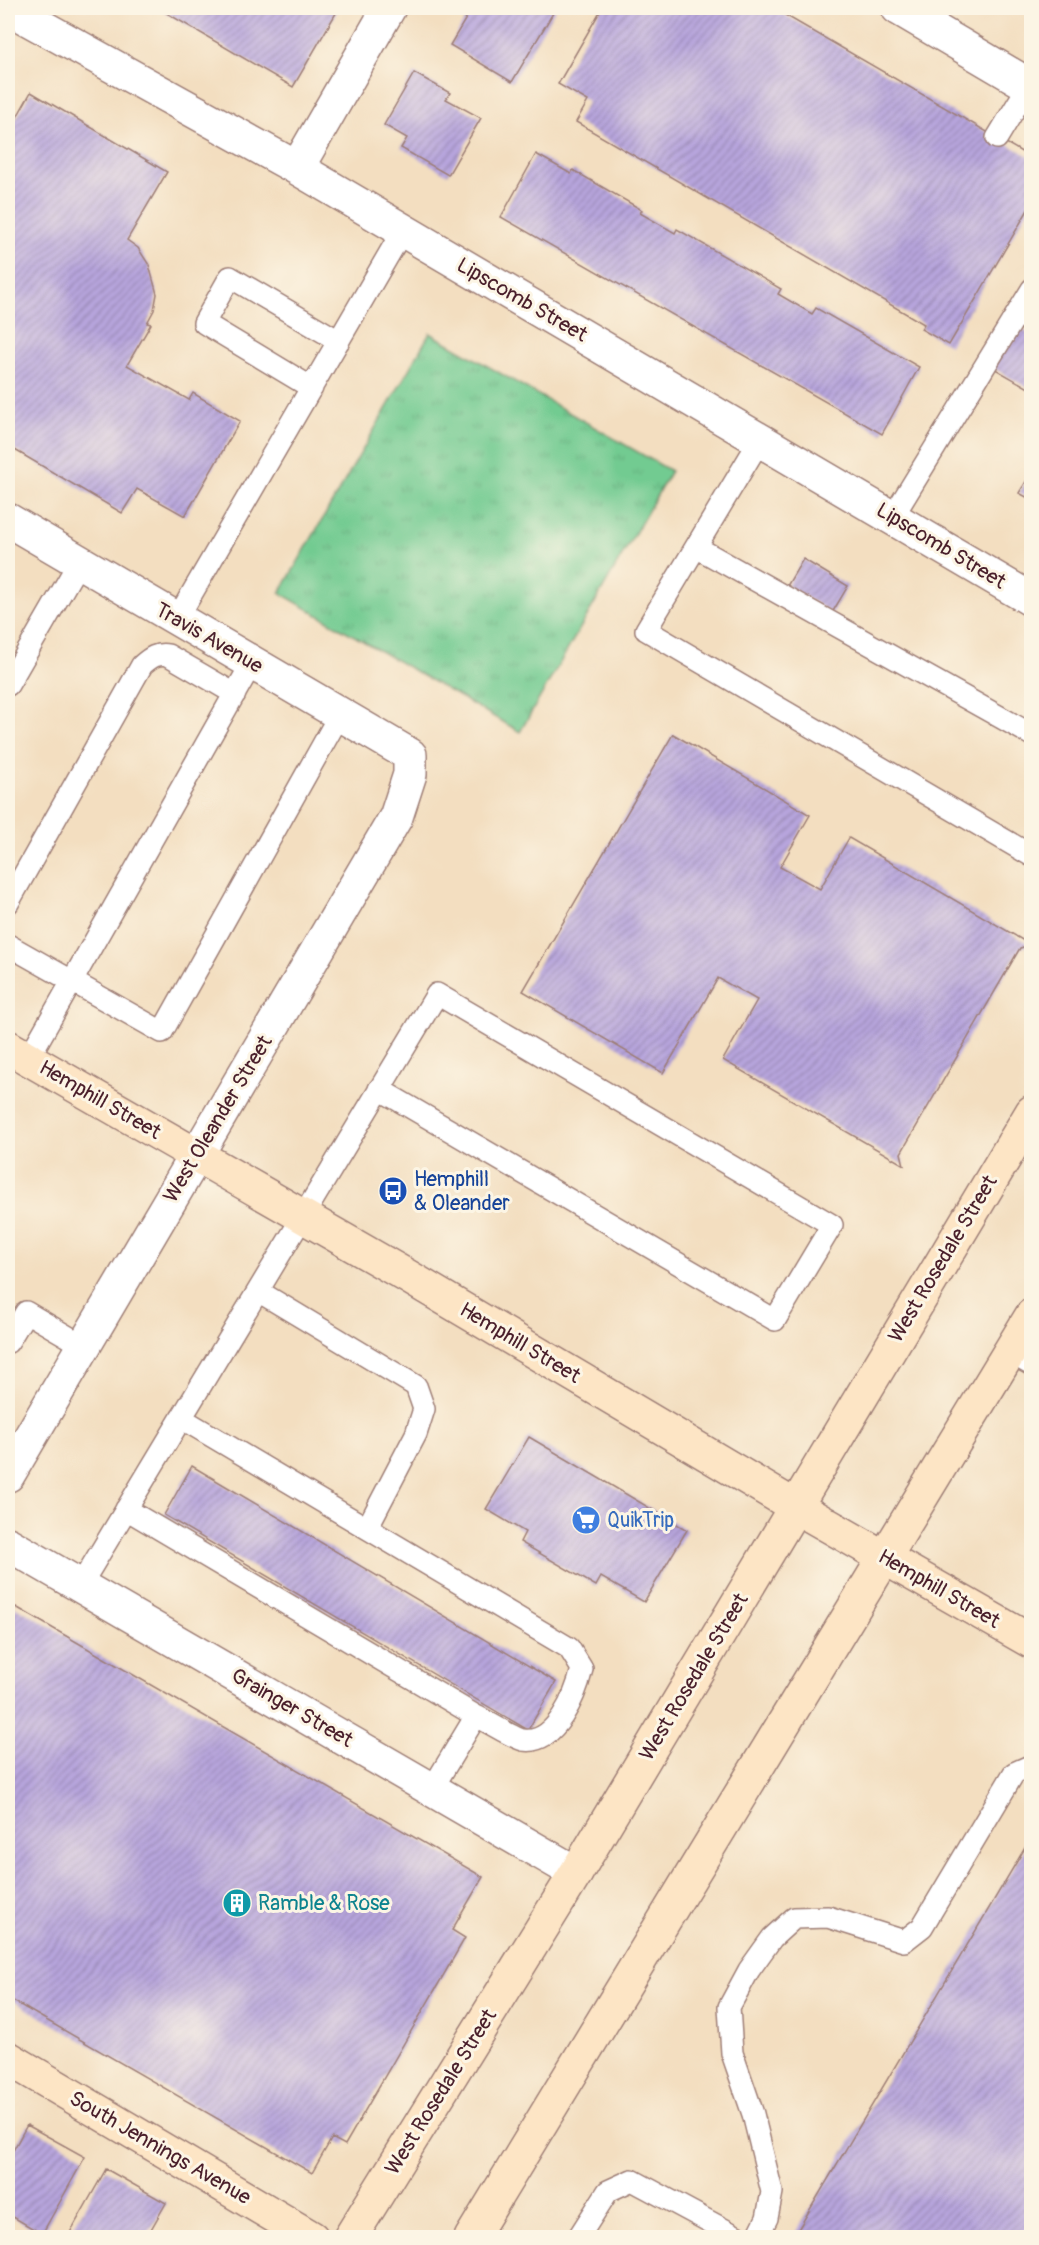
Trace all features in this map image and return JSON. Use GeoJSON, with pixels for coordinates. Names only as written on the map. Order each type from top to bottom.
{"type":"FeatureCollection","features":[{"type":"Feature","properties":{"kind":"main road","name":"Hemphill Street"},"geometry":{"type":"LineString","coordinates":[[18,1053],[303,1216],[796,1507],[885,1558],[1029,1634]]}},
{"type":"Feature","properties":{"kind":"main road","name":"West Rosedale Street"},"geometry":{"type":"LineString","coordinates":[[350,2238],[576,1873],[1032,1112]]}},
{"type":"Feature","properties":{"kind":"main road"},"geometry":{"type":"LineString","coordinates":[[471,2238],[885,1558],[1020,1359],[1032,1315]]}},
{"type":"Feature","properties":{"kind":"main road","name":"South Jennings Avenue"},"geometry":{"type":"LineString","coordinates":[[8,2058],[312,2238]]}},
{"type":"Feature","properties":{"kind":"street","name":"Lipscomb Street"},"geometry":{"type":"LineString","coordinates":[[8,8],[297,168],[1032,600]]}},
{"type":"Feature","properties":{"kind":"street"},"geometry":{"type":"LineString","coordinates":[[297,168],[389,8]]}},
{"type":"Feature","properties":{"kind":"street"},"geometry":{"type":"LineString","coordinates":[[898,8],[1030,86]]}},
{"type":"Feature","properties":{"kind":"street","name":"Travis Avenue"},"geometry":{"type":"LineString","coordinates":[[8,520],[410,755]]}},
{"type":"Feature","properties":{"kind":"street","name":"West Oleander Street"},"geometry":{"type":"LineString","coordinates":[[8,1475],[396,817],[410,774],[410,755]]}},
{"type":"Feature","properties":{"kind":"street","name":"Grainger Street"},"geometry":{"type":"LineString","coordinates":[[8,1544],[576,1873]]}},
{"type":"Feature","properties":{"kind":"lane"},"geometry":{"type":"LineString","coordinates":[[997,138],[1030,86]]}},
{"type":"Feature","properties":{"kind":"lane"},"geometry":{"type":"LineString","coordinates":[[177,619],[403,230]]}},
{"type":"Feature","properties":{"kind":"lane"},"geometry":{"type":"LineString","coordinates":[[312,388],[204,323],[209,314],[230,278],[339,341]]}},
{"type":"Feature","properties":{"kind":"lane"},"geometry":{"type":"LineString","coordinates":[[892,518],[1032,289]]}},
{"type":"Feature","properties":{"kind":"lane"},"geometry":{"type":"LineString","coordinates":[[760,440],[646,630],[1032,856]]}},
{"type":"Feature","properties":{"kind":"lane"},"geometry":{"type":"LineString","coordinates":[[696,547],[1032,735]]}},
{"type":"Feature","properties":{"kind":"lane"},"geometry":{"type":"LineString","coordinates":[[8,685],[79,562]]}},
{"type":"Feature","properties":{"kind":"lane"},"geometry":{"type":"LineString","coordinates":[[8,903],[142,665],[161,654],[168,655],[235,693]]}},
{"type":"Feature","properties":{"kind":"lane"},"geometry":{"type":"LineString","coordinates":[[18,1053],[71,982],[252,663]]}},
{"type":"Feature","properties":{"kind":"lane"},"geometry":{"type":"LineString","coordinates":[[8,945],[162,1032],[340,714]]}},
{"type":"Feature","properties":{"kind":"lane"},"geometry":{"type":"LineString","coordinates":[[81,1586],[126,1509],[379,1089],[437,994],[832,1225],[775,1320],[379,1089]]}},
{"type":"Feature","properties":{"kind":"lane"},"geometry":{"type":"LineString","coordinates":[[258,1291],[416,1386],[424,1409],[416,1434],[367,1528]]}},
{"type":"Feature","properties":{"kind":"lane"},"geometry":{"type":"LineString","coordinates":[[8,1342],[26,1312],[84,1346]]}},
{"type":"Feature","properties":{"kind":"lane"},"geometry":{"type":"LineString","coordinates":[[126,1509],[476,1716],[523,1740],[542,1737],[554,1729],[578,1690],[582,1669],[569,1648],[181,1418]]}},
{"type":"Feature","properties":{"kind":"lane"},"geometry":{"type":"LineString","coordinates":[[432,1789],[476,1716]]}},
{"type":"Feature","properties":{"kind":"lane"},"geometry":{"type":"LineString","coordinates":[[757,2238],[767,2218],[772,2192],[753,2114],[732,2052],[729,2007],[749,1970],[772,1938],[794,1918],[828,1917],[904,1941],[922,1927],[1014,1773],[1032,1765]]}},
{"type":"Feature","properties":{"kind":"lane"},"geometry":{"type":"LineString","coordinates":[[578,2238],[608,2192],[632,2180],[740,2238]]}},
{"type":"Feature","properties":{"kind":"green space"},"geometry":{"type":"Polygon","coordinates":[[[430,333],[671,471],[520,732],[280,593],[430,333]]]}},
{"type":"Feature","properties":{"kind":"building"},"geometry":{"type":"Polygon","coordinates":[[[158,8],[339,8],[293,87],[158,8]]]}},
{"type":"Feature","properties":{"kind":"building"},"geometry":{"type":"Polygon","coordinates":[[[472,8],[556,8],[512,82],[450,45],[472,8]]]}},
{"type":"Feature","properties":{"kind":"building"},"geometry":{"type":"Polygon","coordinates":[[[602,8],[773,8],[1032,158],[1032,203],[949,345],[921,329],[924,324],[576,122],[588,101],[558,84],[602,8]]]}},
{"type":"Feature","properties":{"kind":"building"},"geometry":{"type":"Polygon","coordinates":[[[414,73],[450,93],[446,99],[481,118],[448,175],[401,148],[407,138],[384,125],[414,73]]]}},
{"type":"Feature","properties":{"kind":"building"},"geometry":{"type":"Polygon","coordinates":[[[31,92],[167,172],[127,240],[138,248],[149,265],[157,294],[154,310],[147,323],[151,324],[127,365],[189,400],[193,393],[240,421],[185,516],[137,489],[122,513],[8,446],[8,133],[31,92]]]}},
{"type":"Feature","properties":{"kind":"building"},"geometry":{"type":"Polygon","coordinates":[[[536,154],[571,174],[573,170],[642,210],[640,213],[675,233],[677,229],[781,289],[778,294],[812,314],[816,308],[919,367],[882,434],[501,217],[536,154]]]}},
{"type":"Feature","properties":{"kind":"building"},"geometry":{"type":"Polygon","coordinates":[[[1014,325],[1032,335],[1032,390],[990,366],[1014,325]]]}},
{"type":"Feature","properties":{"kind":"building"},"geometry":{"type":"Polygon","coordinates":[[[1032,472],[1032,500],[1019,493],[1032,472]]]}},
{"type":"Feature","properties":{"kind":"building"},"geometry":{"type":"Polygon","coordinates":[[[803,559],[848,586],[832,613],[787,586],[803,559]]]}},
{"type":"Feature","properties":{"kind":"building"},"geometry":{"type":"Polygon","coordinates":[[[673,734],[810,815],[780,867],[820,889],[849,838],[1031,945],[1020,948],[901,1153],[904,1165],[723,1060],[757,1000],[718,978],[663,1073],[523,991],[673,734]]]}},
{"type":"Feature","properties":{"kind":"building","name":"QuikTrip"},"geometry":{"type":"Polygon","coordinates":[[[529,1437],[687,1530],[644,1602],[601,1577],[596,1586],[520,1542],[525,1532],[486,1509],[529,1437]]]}},
{"type":"Feature","properties":{"kind":"building"},"geometry":{"type":"Polygon","coordinates":[[[192,1466],[556,1682],[528,1730],[164,1515],[192,1466]]]}},
{"type":"Feature","properties":{"kind":"building","name":"Ramble & Rose"},"geometry":{"type":"Polygon","coordinates":[[[16,1607],[483,1877],[452,1930],[465,1938],[345,2145],[332,2138],[312,2173],[8,1998],[8,1622],[16,1607]]]}},
{"type":"Feature","properties":{"kind":"building"},"geometry":{"type":"Polygon","coordinates":[[[1032,1836],[1032,2238],[793,2238],[1032,1836]]]}},
{"type":"Feature","properties":{"kind":"building"},"geometry":{"type":"Polygon","coordinates":[[[27,2125],[85,2157],[42,2234],[8,2214],[8,2160],[27,2125]]]}},
{"type":"Feature","properties":{"kind":"building"},"geometry":{"type":"Polygon","coordinates":[[[106,2169],[166,2203],[146,2238],[67,2238],[106,2169]]]}},
{"type":"Feature","properties":{"kind":"place","name":"Hemphill & Oleander"},"geometry":{"type":"Point","coordinates":[393,1191]}},
{"type":"Feature","properties":{"kind":"place","name":"QuikTrip"},"geometry":{"type":"Point","coordinates":[586,1520]}},
{"type":"Feature","properties":{"kind":"place","name":"Ramble & Rose"},"geometry":{"type":"Point","coordinates":[237,1903]}}]}
